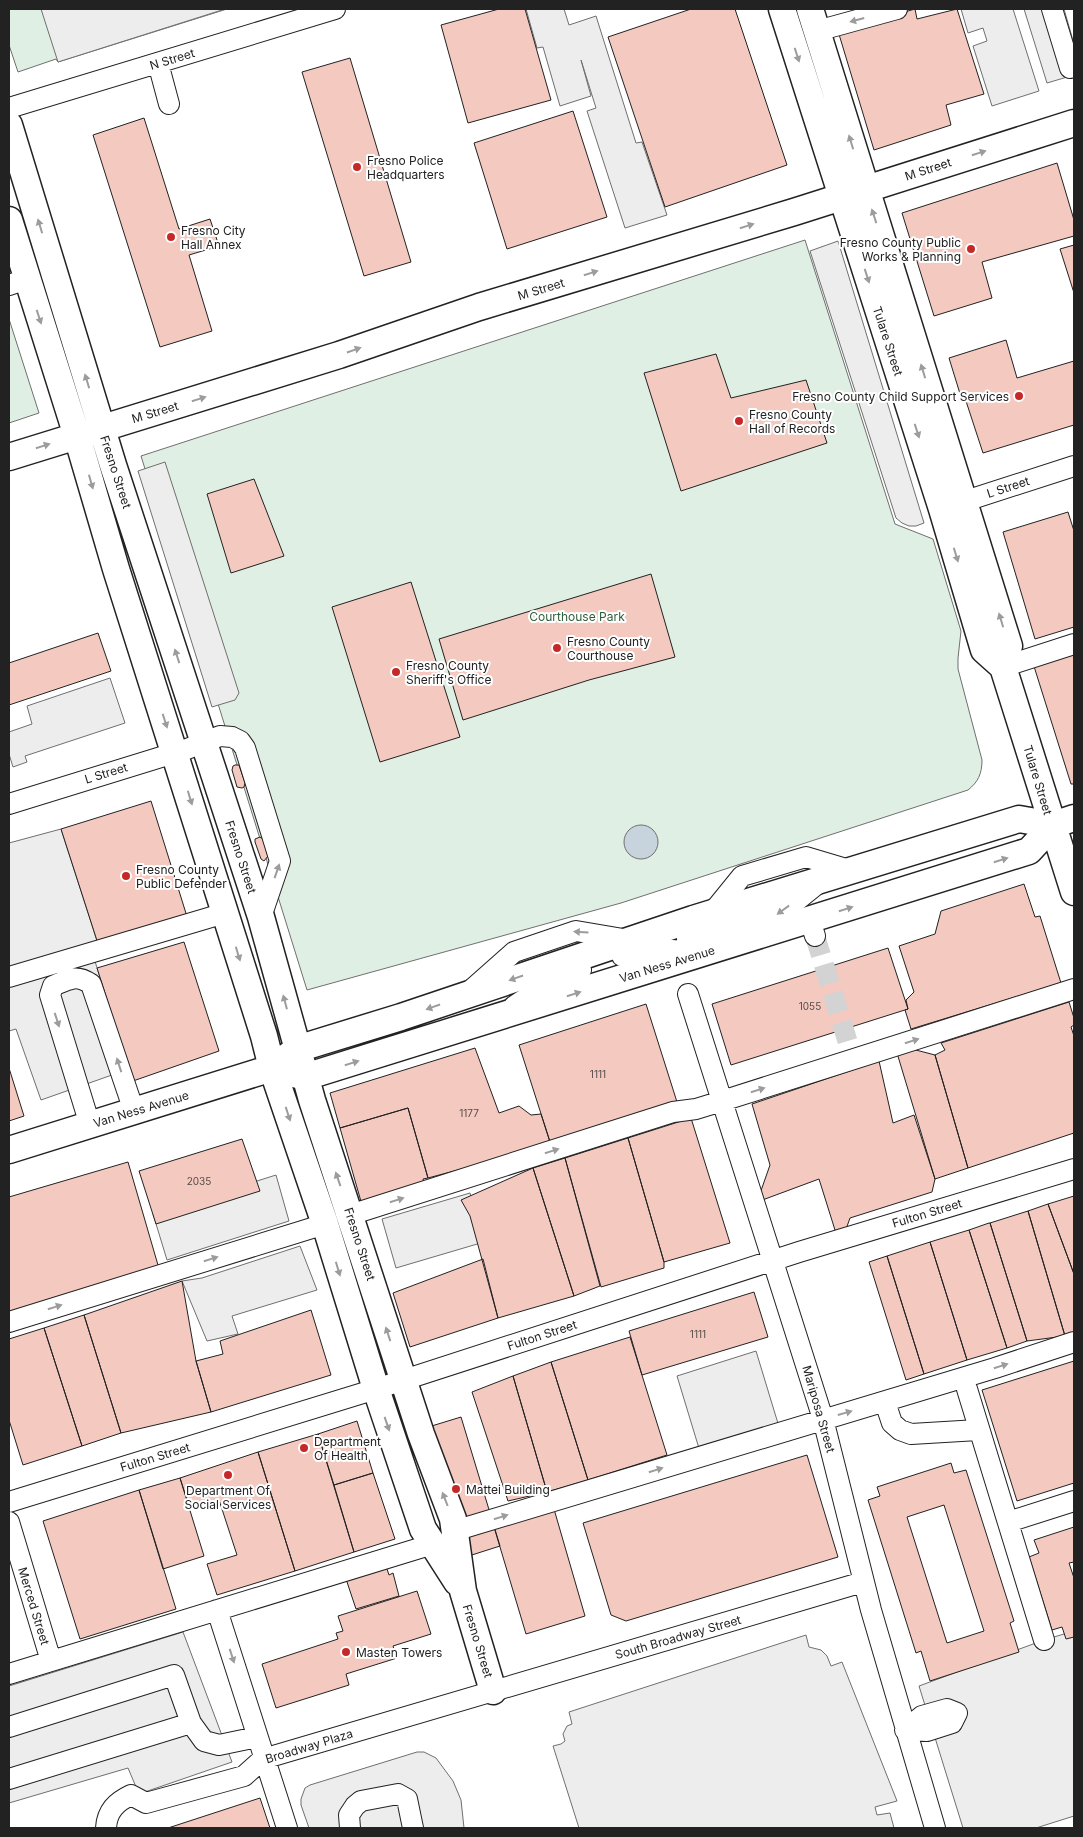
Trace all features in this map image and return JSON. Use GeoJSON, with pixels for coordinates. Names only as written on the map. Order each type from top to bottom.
{"type":"FeatureCollection","features":[{"type":"Feature","properties":{"kind":"main road","name":"Tulare Street"},"geometry":{"type":"LineString","coordinates":[[782,9],[842,197],[953,505]]}},
{"type":"Feature","properties":{"kind":"main road","name":"Tulare Street"},"geometry":{"type":"LineString","coordinates":[[813,20],[866,189],[953,505],[984,650],[1003,667],[1063,822],[1074,892]]}},
{"type":"Feature","properties":{"kind":"main road","name":"M Street"},"geometry":{"type":"LineString","coordinates":[[9,457],[339,355],[479,307],[842,197],[1074,123]]}},
{"type":"Feature","properties":{"kind":"main road","name":"Fresno Street"},"geometry":{"type":"LineString","coordinates":[[9,125],[102,428],[261,917],[305,1077],[403,1380],[452,1519],[444,1538],[463,1591],[493,1691]]}},
{"type":"Feature","properties":{"kind":"main road","name":"Fresno Street"},"geometry":{"type":"LineString","coordinates":[[9,220],[18,282],[77,436],[116,569],[175,752],[272,1068],[325,1224],[376,1390],[423,1529],[444,1538]]}},
{"type":"Feature","properties":{"kind":"main road"},"geometry":{"type":"LineString","coordinates":[[116,569],[137,599],[171,695],[175,700],[192,702]]}},
{"type":"Feature","properties":{"kind":"main road","name":"Van Ness Avenue"},"geometry":{"type":"LineString","coordinates":[[9,1150],[272,1068],[297,1050],[712,913],[1019,819],[1063,822]]}},
{"type":"Feature","properties":{"kind":"main road","name":"Van Ness Avenue"},"geometry":{"type":"LineString","coordinates":[[305,1077],[704,952],[813,928],[1029,851],[1063,822]]}},
{"type":"Feature","properties":{"kind":"main road"},"geometry":{"type":"LineString","coordinates":[[813,928],[812,910],[818,902],[825,897],[860,886],[919,849]]}},
{"type":"Feature","properties":{"kind":"main road"},"geometry":{"type":"LineString","coordinates":[[272,1068],[305,1077]]}},
{"type":"Feature","properties":{"kind":"street","name":"N Street"},"geometry":{"type":"LineString","coordinates":[[9,108],[335,9]]}},
{"type":"Feature","properties":{"kind":"street"},"geometry":{"type":"LineString","coordinates":[[813,20],[897,9]]}},
{"type":"Feature","properties":{"kind":"street"},"geometry":{"type":"LineString","coordinates":[[1052,9],[1070,68]]}},
{"type":"Feature","properties":{"kind":"street"},"geometry":{"type":"LineString","coordinates":[[158,63],[169,104]]}},
{"type":"Feature","properties":{"kind":"street","name":"L Street"},"geometry":{"type":"LineString","coordinates":[[953,505],[1074,466]]}},
{"type":"Feature","properties":{"kind":"street"},"geometry":{"type":"LineString","coordinates":[[1003,667],[1074,644]]}},
{"type":"Feature","properties":{"kind":"street","name":"L Street"},"geometry":{"type":"LineString","coordinates":[[9,804],[220,736],[240,740],[245,748],[280,861],[261,917]]}},
{"type":"Feature","properties":{"kind":"street"},"geometry":{"type":"LineString","coordinates":[[712,913],[742,876],[806,857],[852,871]]}},
{"type":"Feature","properties":{"kind":"street"},"geometry":{"type":"LineString","coordinates":[[636,938],[700,940],[779,915],[822,880]]}},
{"type":"Feature","properties":{"kind":"street"},"geometry":{"type":"LineString","coordinates":[[9,977],[225,913]]}},
{"type":"Feature","properties":{"kind":"street"},"geometry":{"type":"LineString","coordinates":[[47,966],[54,986]]}},
{"type":"Feature","properties":{"kind":"street"},"geometry":{"type":"LineString","coordinates":[[90,1125],[50,995],[54,986],[70,978],[82,978],[91,984],[134,1111]]}},
{"type":"Feature","properties":{"kind":"street"},"geometry":{"type":"LineString","coordinates":[[350,1215],[673,1112],[696,1109],[1074,989]]}},
{"type":"Feature","properties":{"kind":"street","name":"Mariposa Street"},"geometry":{"type":"LineString","coordinates":[[688,994],[823,1419],[864,1582],[934,1828]]}},
{"type":"Feature","properties":{"kind":"street","name":"Fulton Street"},"geometry":{"type":"LineString","coordinates":[[9,1502],[376,1390],[774,1260],[1074,1169]]}},
{"type":"Feature","properties":{"kind":"street"},"geometry":{"type":"LineString","coordinates":[[9,1322],[325,1224]]}},
{"type":"Feature","properties":{"kind":"street"},"geometry":{"type":"LineString","coordinates":[[9,1674],[1074,1342]]}},
{"type":"Feature","properties":{"kind":"street"},"geometry":{"type":"LineString","coordinates":[[967,1389],[978,1430],[1044,1640]]}},
{"type":"Feature","properties":{"kind":"street"},"geometry":{"type":"LineString","coordinates":[[885,1402],[892,1423],[900,1430],[911,1434],[978,1430]]}},
{"type":"Feature","properties":{"kind":"street"},"geometry":{"type":"LineString","coordinates":[[1008,1522],[1074,1501]]}},
{"type":"Feature","properties":{"kind":"street","name":"Merced Street"},"geometry":{"type":"LineString","coordinates":[[9,1522],[51,1660]]}},
{"type":"Feature","properties":{"kind":"street","name":"South Broadway Street"},"geometry":{"type":"LineString","coordinates":[[493,1691],[864,1582]]}},
{"type":"Feature","properties":{"kind":"street"},"geometry":{"type":"LineString","coordinates":[[217,1610],[263,1759],[287,1828]]}},
{"type":"Feature","properties":{"kind":"street"},"geometry":{"type":"LineString","coordinates":[[9,1727],[174,1674],[190,1722],[204,1741],[219,1745],[257,1737]]}},
{"type":"Feature","properties":{"kind":"street","name":"Broadway Plaza"},"geometry":{"type":"LineString","coordinates":[[106,1828],[110,1811],[118,1802],[131,1795],[146,1803],[244,1776],[263,1759],[493,1691]]}},
{"type":"Feature","properties":{"kind":"street"},"geometry":{"type":"LineString","coordinates":[[9,1779],[190,1722]]}},
{"type":"Feature","properties":{"kind":"street"},"geometry":{"type":"LineString","coordinates":[[350,1828],[349,1815],[361,1801],[398,1794],[407,1799],[413,1828]]}},
{"type":"Feature","properties":{"kind":"green space"},"geometry":{"type":"Polygon","coordinates":[[[9,9],[227,9],[58,62],[56,59],[18,72],[9,45],[9,9]]]}},
{"type":"Feature","properties":{"kind":"green space","name":"Courthouse Park"},"geometry":{"type":"Polygon","coordinates":[[[805,240],[895,524],[933,539],[961,631],[958,669],[982,760],[977,781],[968,790],[621,903],[307,990],[141,456],[805,240]]]}},
{"type":"Feature","properties":{"kind":"green space"},"geometry":{"type":"Polygon","coordinates":[[[9,319],[39,413],[9,423],[9,319]]]}},
{"type":"Feature","properties":{"kind":"shaded area"},"geometry":{"type":"Polygon","coordinates":[[[41,9],[221,9],[222,10],[58,62],[41,9]]]}},
{"type":"Feature","properties":{"kind":"shaded area"},"geometry":{"type":"Polygon","coordinates":[[[526,9],[564,9],[569,25],[596,16],[636,143],[642,142],[667,215],[625,228],[587,111],[596,108],[581,60],[591,96],[560,106],[543,47],[537,48],[526,9]]]}},
{"type":"Feature","properties":{"kind":"shaded area"},"geometry":{"type":"Polygon","coordinates":[[[961,9],[1013,9],[1039,91],[992,106],[973,46],[987,41],[983,28],[968,33],[961,9]]]}},
{"type":"Feature","properties":{"kind":"shaded area"},"geometry":{"type":"Polygon","coordinates":[[[1024,9],[1064,9],[1074,44],[1074,75],[1047,83],[1024,9]]]}},
{"type":"Feature","properties":{"kind":"shaded area"},"geometry":{"type":"Polygon","coordinates":[[[838,241],[924,523],[916,526],[909,526],[896,518],[810,251],[838,241]]]}},
{"type":"Feature","properties":{"kind":"shaded area"},"geometry":{"type":"Polygon","coordinates":[[[165,462],[239,693],[235,700],[212,707],[138,471],[165,462]]]}},
{"type":"Feature","properties":{"kind":"shaded area"},"geometry":{"type":"Polygon","coordinates":[[[110,678],[125,723],[25,756],[27,762],[13,767],[9,754],[9,732],[32,724],[27,706],[110,678]]]}},
{"type":"Feature","properties":{"kind":"shaded area"},"geometry":{"type":"Polygon","coordinates":[[[641,825],[653,830],[658,842],[653,854],[641,859],[629,854],[624,842],[629,830],[641,825]]]}},
{"type":"Feature","properties":{"kind":"shaded area"},"geometry":{"type":"Polygon","coordinates":[[[61,829],[100,950],[9,972],[9,843],[61,829]]]}},
{"type":"Feature","properties":{"kind":"shaded area"},"geometry":{"type":"Polygon","coordinates":[[[93,955],[129,1069],[41,1100],[16,1029],[9,1031],[9,981],[93,955]]]}},
{"type":"Feature","properties":{"kind":"shaded area"},"geometry":{"type":"Polygon","coordinates":[[[276,1175],[289,1221],[167,1260],[153,1214],[276,1175]]]}},
{"type":"Feature","properties":{"kind":"shaded area"},"geometry":{"type":"Polygon","coordinates":[[[470,1193],[484,1242],[396,1268],[382,1219],[470,1193]]]}},
{"type":"Feature","properties":{"kind":"shaded area"},"geometry":{"type":"Polygon","coordinates":[[[300,1246],[317,1290],[232,1316],[238,1334],[207,1341],[182,1281],[202,1278],[300,1246]]]}},
{"type":"Feature","properties":{"kind":"shaded area"},"geometry":{"type":"Polygon","coordinates":[[[756,1351],[780,1430],[701,1455],[677,1376],[756,1351]]]}},
{"type":"Feature","properties":{"kind":"shaded area"},"geometry":{"type":"Polygon","coordinates":[[[1074,1631],[1074,1816],[1036,1828],[963,1828],[919,1686],[1044,1640],[1074,1631]]]}},
{"type":"Feature","properties":{"kind":"shaded area"},"geometry":{"type":"Polygon","coordinates":[[[183,1632],[232,1762],[139,1794],[128,1768],[9,1803],[9,1686],[183,1632]]]}},
{"type":"Feature","properties":{"kind":"shaded area"},"geometry":{"type":"Polygon","coordinates":[[[806,1635],[809,1647],[821,1650],[827,1656],[831,1666],[842,1662],[897,1801],[875,1807],[877,1815],[890,1813],[894,1828],[579,1828],[553,1746],[565,1741],[563,1734],[567,1726],[572,1724],[569,1712],[806,1635]]]}},
{"type":"Feature","properties":{"kind":"shaded area"},"geometry":{"type":"Polygon","coordinates":[[[417,1752],[424,1752],[436,1758],[453,1781],[461,1800],[464,1828],[309,1828],[301,1805],[305,1788],[417,1752]]]}},
{"type":"Feature","properties":{"kind":"building"},"geometry":{"type":"Polygon","coordinates":[[[499,9],[525,9],[551,100],[468,123],[441,25],[499,9]]]}},
{"type":"Feature","properties":{"kind":"building"},"geometry":{"type":"Polygon","coordinates":[[[691,9],[735,9],[787,165],[665,207],[608,37],[691,9]]]}},
{"type":"Feature","properties":{"kind":"building"},"geometry":{"type":"Polygon","coordinates":[[[915,9],[917,19],[957,9],[984,94],[946,105],[951,125],[874,150],[838,31],[915,9]]]}},
{"type":"Feature","properties":{"kind":"building","name":"Fresno Police Headquarters"},"geometry":{"type":"Polygon","coordinates":[[[350,58],[411,262],[364,276],[302,72],[350,58]]]}},
{"type":"Feature","properties":{"kind":"building"},"geometry":{"type":"Polygon","coordinates":[[[573,111],[607,217],[507,249],[474,143],[573,111]]]}},
{"type":"Feature","properties":{"kind":"building","name":"Fresno City Hall Annex"},"geometry":{"type":"Polygon","coordinates":[[[144,118],[179,229],[210,219],[219,246],[189,255],[212,331],[160,347],[93,135],[144,118]]]}},
{"type":"Feature","properties":{"kind":"building","name":"Fresno County Public Works & Planning"},"geometry":{"type":"Polygon","coordinates":[[[1057,163],[1074,220],[1074,236],[982,262],[992,298],[934,316],[902,213],[1057,163]]]}},
{"type":"Feature","properties":{"kind":"building"},"geometry":{"type":"Polygon","coordinates":[[[1074,245],[1074,293],[1060,249],[1074,245]]]}},
{"type":"Feature","properties":{"kind":"building","name":"Fresno County Child Support Services"},"geometry":{"type":"Polygon","coordinates":[[[1006,340],[1017,378],[1074,361],[1074,425],[983,453],[964,395],[961,397],[949,358],[1006,340]]]}},
{"type":"Feature","properties":{"kind":"building","name":"Fresno County Hall of Records"},"geometry":{"type":"Polygon","coordinates":[[[716,354],[731,398],[806,380],[827,443],[681,491],[644,373],[716,354]]]}},
{"type":"Feature","properties":{"kind":"building"},"geometry":{"type":"Polygon","coordinates":[[[254,479],[284,556],[231,573],[207,494],[254,479]]]}},
{"type":"Feature","properties":{"kind":"building"},"geometry":{"type":"Polygon","coordinates":[[[1068,512],[1074,531],[1074,627],[1035,639],[1003,532],[1068,512]]]}},
{"type":"Feature","properties":{"kind":"building","name":"Fresno County Courthouse"},"geometry":{"type":"Polygon","coordinates":[[[651,574],[675,657],[589,680],[463,720],[439,639],[651,574]]]}},
{"type":"Feature","properties":{"kind":"building","name":"Fresno County Sheriff's Office"},"geometry":{"type":"Polygon","coordinates":[[[411,582],[460,737],[380,762],[332,607],[411,582]]]}},
{"type":"Feature","properties":{"kind":"building"},"geometry":{"type":"Polygon","coordinates":[[[98,633],[111,671],[9,705],[9,663],[98,633]]]}},
{"type":"Feature","properties":{"kind":"building"},"geometry":{"type":"Polygon","coordinates":[[[1074,649],[1074,784],[1071,784],[1032,660],[1074,649]]]}},
{"type":"Feature","properties":{"kind":"building"},"geometry":{"type":"Polygon","coordinates":[[[235,765],[239,765],[245,783],[242,788],[237,787],[232,770],[235,765]]]}},
{"type":"Feature","properties":{"kind":"building","name":"Fresno County Public Defender"},"geometry":{"type":"Polygon","coordinates":[[[151,801],[189,923],[100,950],[61,829],[151,801]]]}},
{"type":"Feature","properties":{"kind":"building"},"geometry":{"type":"Polygon","coordinates":[[[260,837],[263,839],[268,856],[264,861],[261,859],[255,842],[255,839],[260,837]]]}},
{"type":"Feature","properties":{"kind":"building"},"geometry":{"type":"Polygon","coordinates":[[[1024,884],[1035,917],[1040,916],[1061,983],[911,1029],[905,1010],[908,1009],[906,1000],[914,992],[899,946],[935,934],[941,911],[1024,884]]]}},
{"type":"Feature","properties":{"kind":"building"},"geometry":{"type":"Polygon","coordinates":[[[184,942],[219,1051],[133,1081],[97,968],[184,942]]]}},
{"type":"Feature","properties":{"kind":"building"},"geometry":{"type":"Polygon","coordinates":[[[888,948],[908,1009],[731,1065],[712,1004],[888,948]]]}},
{"type":"Feature","properties":{"kind":"building"},"geometry":{"type":"Polygon","coordinates":[[[1069,1002],[1074,1018],[1074,1025],[1071,1027],[1074,1036],[1074,1133],[968,1168],[935,1055],[945,1050],[941,1043],[1069,1002]]]}},
{"type":"Feature","properties":{"kind":"building"},"geometry":{"type":"Polygon","coordinates":[[[646,1004],[677,1102],[551,1145],[519,1045],[646,1004]]]}},
{"type":"Feature","properties":{"kind":"building"},"geometry":{"type":"Polygon","coordinates":[[[475,1048],[499,1113],[519,1106],[531,1115],[541,1114],[551,1145],[428,1178],[408,1108],[340,1128],[330,1093],[475,1048]]]}},
{"type":"Feature","properties":{"kind":"building"},"geometry":{"type":"Polygon","coordinates":[[[912,1049],[935,1055],[968,1168],[935,1179],[897,1053],[912,1049]]]}},
{"type":"Feature","properties":{"kind":"building"},"geometry":{"type":"Polygon","coordinates":[[[879,1061],[893,1123],[914,1115],[935,1179],[932,1192],[850,1218],[840,1246],[819,1179],[757,1202],[770,1165],[752,1104],[879,1061]]]}},
{"type":"Feature","properties":{"kind":"building"},"geometry":{"type":"Polygon","coordinates":[[[9,1068],[24,1116],[9,1121],[9,1068]]]}},
{"type":"Feature","properties":{"kind":"building"},"geometry":{"type":"Polygon","coordinates":[[[408,1108],[428,1178],[423,1179],[425,1187],[362,1205],[340,1128],[408,1108]]]}},
{"type":"Feature","properties":{"kind":"building"},"geometry":{"type":"Polygon","coordinates":[[[691,1118],[730,1243],[664,1262],[628,1138],[691,1118]]]}},
{"type":"Feature","properties":{"kind":"building"},"geometry":{"type":"Polygon","coordinates":[[[628,1138],[664,1262],[664,1268],[601,1287],[565,1158],[628,1138]]]}},
{"type":"Feature","properties":{"kind":"building"},"geometry":{"type":"Polygon","coordinates":[[[242,1139],[260,1191],[156,1224],[139,1171],[242,1139]]]}},
{"type":"Feature","properties":{"kind":"building"},"geometry":{"type":"Polygon","coordinates":[[[565,1158],[600,1286],[574,1296],[533,1168],[565,1158]]]}},
{"type":"Feature","properties":{"kind":"building"},"geometry":{"type":"Polygon","coordinates":[[[128,1162],[160,1272],[9,1317],[9,1197],[128,1162]]]}},
{"type":"Feature","properties":{"kind":"building"},"geometry":{"type":"Polygon","coordinates":[[[533,1168],[574,1296],[498,1318],[470,1216],[461,1200],[533,1168]]]}},
{"type":"Feature","properties":{"kind":"building"},"geometry":{"type":"Polygon","coordinates":[[[1074,1196],[1074,1274],[1048,1204],[1074,1196]]]}},
{"type":"Feature","properties":{"kind":"building"},"geometry":{"type":"Polygon","coordinates":[[[1048,1204],[1074,1274],[1074,1333],[1065,1336],[1028,1211],[1048,1204]]]}},
{"type":"Feature","properties":{"kind":"building"},"geometry":{"type":"Polygon","coordinates":[[[1028,1211],[1065,1336],[1027,1341],[990,1223],[1028,1211]]]}},
{"type":"Feature","properties":{"kind":"building"},"geometry":{"type":"Polygon","coordinates":[[[990,1223],[1027,1341],[1007,1348],[969,1230],[990,1223]]]}},
{"type":"Feature","properties":{"kind":"building"},"geometry":{"type":"Polygon","coordinates":[[[969,1230],[1007,1348],[967,1360],[930,1242],[969,1230]]]}},
{"type":"Feature","properties":{"kind":"building"},"geometry":{"type":"Polygon","coordinates":[[[930,1242],[967,1360],[924,1374],[887,1256],[930,1242]]]}},
{"type":"Feature","properties":{"kind":"building"},"geometry":{"type":"Polygon","coordinates":[[[887,1256],[924,1374],[906,1380],[869,1262],[887,1256]]]}},
{"type":"Feature","properties":{"kind":"building"},"geometry":{"type":"Polygon","coordinates":[[[483,1259],[498,1318],[410,1347],[393,1293],[483,1259]]]}},
{"type":"Feature","properties":{"kind":"building"},"geometry":{"type":"Polygon","coordinates":[[[182,1281],[196,1361],[211,1412],[121,1433],[84,1315],[182,1281]]]}},
{"type":"Feature","properties":{"kind":"building"},"geometry":{"type":"Polygon","coordinates":[[[754,1292],[768,1337],[642,1375],[629,1331],[754,1292]]]}},
{"type":"Feature","properties":{"kind":"building"},"geometry":{"type":"Polygon","coordinates":[[[311,1310],[331,1375],[211,1412],[196,1361],[223,1354],[220,1341],[311,1310]]]}},
{"type":"Feature","properties":{"kind":"building"},"geometry":{"type":"Polygon","coordinates":[[[84,1315],[121,1433],[82,1446],[44,1328],[84,1315]]]}},
{"type":"Feature","properties":{"kind":"building"},"geometry":{"type":"Polygon","coordinates":[[[44,1328],[82,1446],[23,1465],[9,1420],[9,1339],[44,1328]]]}},
{"type":"Feature","properties":{"kind":"building"},"geometry":{"type":"Polygon","coordinates":[[[630,1337],[667,1455],[588,1480],[551,1362],[630,1337]]]}},
{"type":"Feature","properties":{"kind":"building"},"geometry":{"type":"Polygon","coordinates":[[[1074,1361],[1074,1483],[1017,1501],[982,1390],[1074,1361]]]}},
{"type":"Feature","properties":{"kind":"building"},"geometry":{"type":"Polygon","coordinates":[[[551,1362],[588,1480],[547,1492],[513,1376],[551,1362]]]}},
{"type":"Feature","properties":{"kind":"building"},"geometry":{"type":"Polygon","coordinates":[[[513,1376],[547,1492],[508,1501],[472,1392],[513,1376]]]}},
{"type":"Feature","properties":{"kind":"building","name":"Mattei Building"},"geometry":{"type":"Polygon","coordinates":[[[461,1417],[500,1546],[453,1561],[412,1432],[461,1417]]]}},
{"type":"Feature","properties":{"kind":"building"},"geometry":{"type":"Polygon","coordinates":[[[357,1421],[373,1473],[334,1485],[318,1434],[357,1421]]]}},
{"type":"Feature","properties":{"kind":"building"},"geometry":{"type":"Polygon","coordinates":[[[318,1434],[354,1552],[295,1571],[258,1452],[318,1434]]]}},
{"type":"Feature","properties":{"kind":"building"},"geometry":{"type":"Polygon","coordinates":[[[258,1452],[295,1571],[217,1595],[207,1564],[237,1555],[219,1500],[190,1509],[180,1478],[258,1452]]]}},
{"type":"Feature","properties":{"kind":"building"},"geometry":{"type":"Polygon","coordinates":[[[807,1455],[838,1557],[626,1621],[611,1615],[583,1523],[807,1455]]]}},
{"type":"Feature","properties":{"kind":"building"},"geometry":{"type":"Polygon","coordinates":[[[951,1463],[954,1473],[966,1470],[1014,1621],[1010,1623],[1019,1652],[930,1681],[921,1651],[916,1653],[868,1500],[880,1496],[877,1487],[951,1463]],[[944,1505],[907,1517],[947,1643],[984,1631],[944,1505]]]}},
{"type":"Feature","properties":{"kind":"building"},"geometry":{"type":"Polygon","coordinates":[[[373,1473],[395,1539],[354,1552],[334,1485],[373,1473]]]}},
{"type":"Feature","properties":{"kind":"building"},"geometry":{"type":"Polygon","coordinates":[[[180,1478],[204,1556],[163,1569],[139,1490],[180,1478]]]}},
{"type":"Feature","properties":{"kind":"building"},"geometry":{"type":"Polygon","coordinates":[[[139,1490],[176,1609],[80,1639],[43,1521],[139,1490]]]}},
{"type":"Feature","properties":{"kind":"building"},"geometry":{"type":"Polygon","coordinates":[[[554,1509],[585,1616],[526,1634],[494,1527],[554,1509]]]}},
{"type":"Feature","properties":{"kind":"building"},"geometry":{"type":"Polygon","coordinates":[[[1074,1527],[1074,1562],[1069,1563],[1074,1578],[1074,1637],[1066,1639],[1062,1627],[1052,1630],[1029,1557],[1039,1553],[1034,1540],[1074,1527]]]}},
{"type":"Feature","properties":{"kind":"building"},"geometry":{"type":"Polygon","coordinates":[[[386,1566],[389,1575],[393,1573],[399,1596],[356,1609],[346,1579],[386,1566]]]}},
{"type":"Feature","properties":{"kind":"building","name":"Masten Towers"},"geometry":{"type":"Polygon","coordinates":[[[417,1591],[431,1634],[393,1646],[397,1658],[346,1674],[349,1685],[276,1708],[262,1664],[338,1639],[336,1633],[343,1631],[338,1616],[417,1591]]]}},
{"type":"Feature","properties":{"kind":"building"},"geometry":{"type":"Polygon","coordinates":[[[260,1798],[270,1828],[168,1828],[260,1798]]]}},
{"type":"Feature","properties":{"kind":"tunnel"},"geometry":{"type":"LineString","coordinates":[[815,936],[853,1059]]}},
{"type":"Feature","properties":{"kind":"place","name":"Fresno Police Headquarters"},"geometry":{"type":"Point","coordinates":[357,167]}},
{"type":"Feature","properties":{"kind":"place","name":"Fresno City Hall Annex"},"geometry":{"type":"Point","coordinates":[171,237]}},
{"type":"Feature","properties":{"kind":"place","name":"Fresno County Public Works & Planning"},"geometry":{"type":"Point","coordinates":[971,249]}},
{"type":"Feature","properties":{"kind":"place","name":"Fresno County Child Support Services"},"geometry":{"type":"Point","coordinates":[1019,396]}},
{"type":"Feature","properties":{"kind":"place","name":"Fresno County Hall of Records"},"geometry":{"type":"Point","coordinates":[739,421]}},
{"type":"Feature","properties":{"kind":"place","name":"Fresno County Courthouse"},"geometry":{"type":"Point","coordinates":[557,648]}},
{"type":"Feature","properties":{"kind":"place","name":"Fresno County Sheriff's Office"},"geometry":{"type":"Point","coordinates":[396,672]}},
{"type":"Feature","properties":{"kind":"place","name":"Fresno County Public Defender"},"geometry":{"type":"Point","coordinates":[126,876]}},
{"type":"Feature","properties":{"kind":"place","name":"Department Of Health"},"geometry":{"type":"Point","coordinates":[304,1448]}},
{"type":"Feature","properties":{"kind":"place","name":"Department Of Social Services"},"geometry":{"type":"Point","coordinates":[228,1475]}},
{"type":"Feature","properties":{"kind":"place","name":"Mattei Building"},"geometry":{"type":"Point","coordinates":[456,1489]}},
{"type":"Feature","properties":{"kind":"place","name":"Masten Towers"},"geometry":{"type":"Point","coordinates":[346,1652]}}]}
